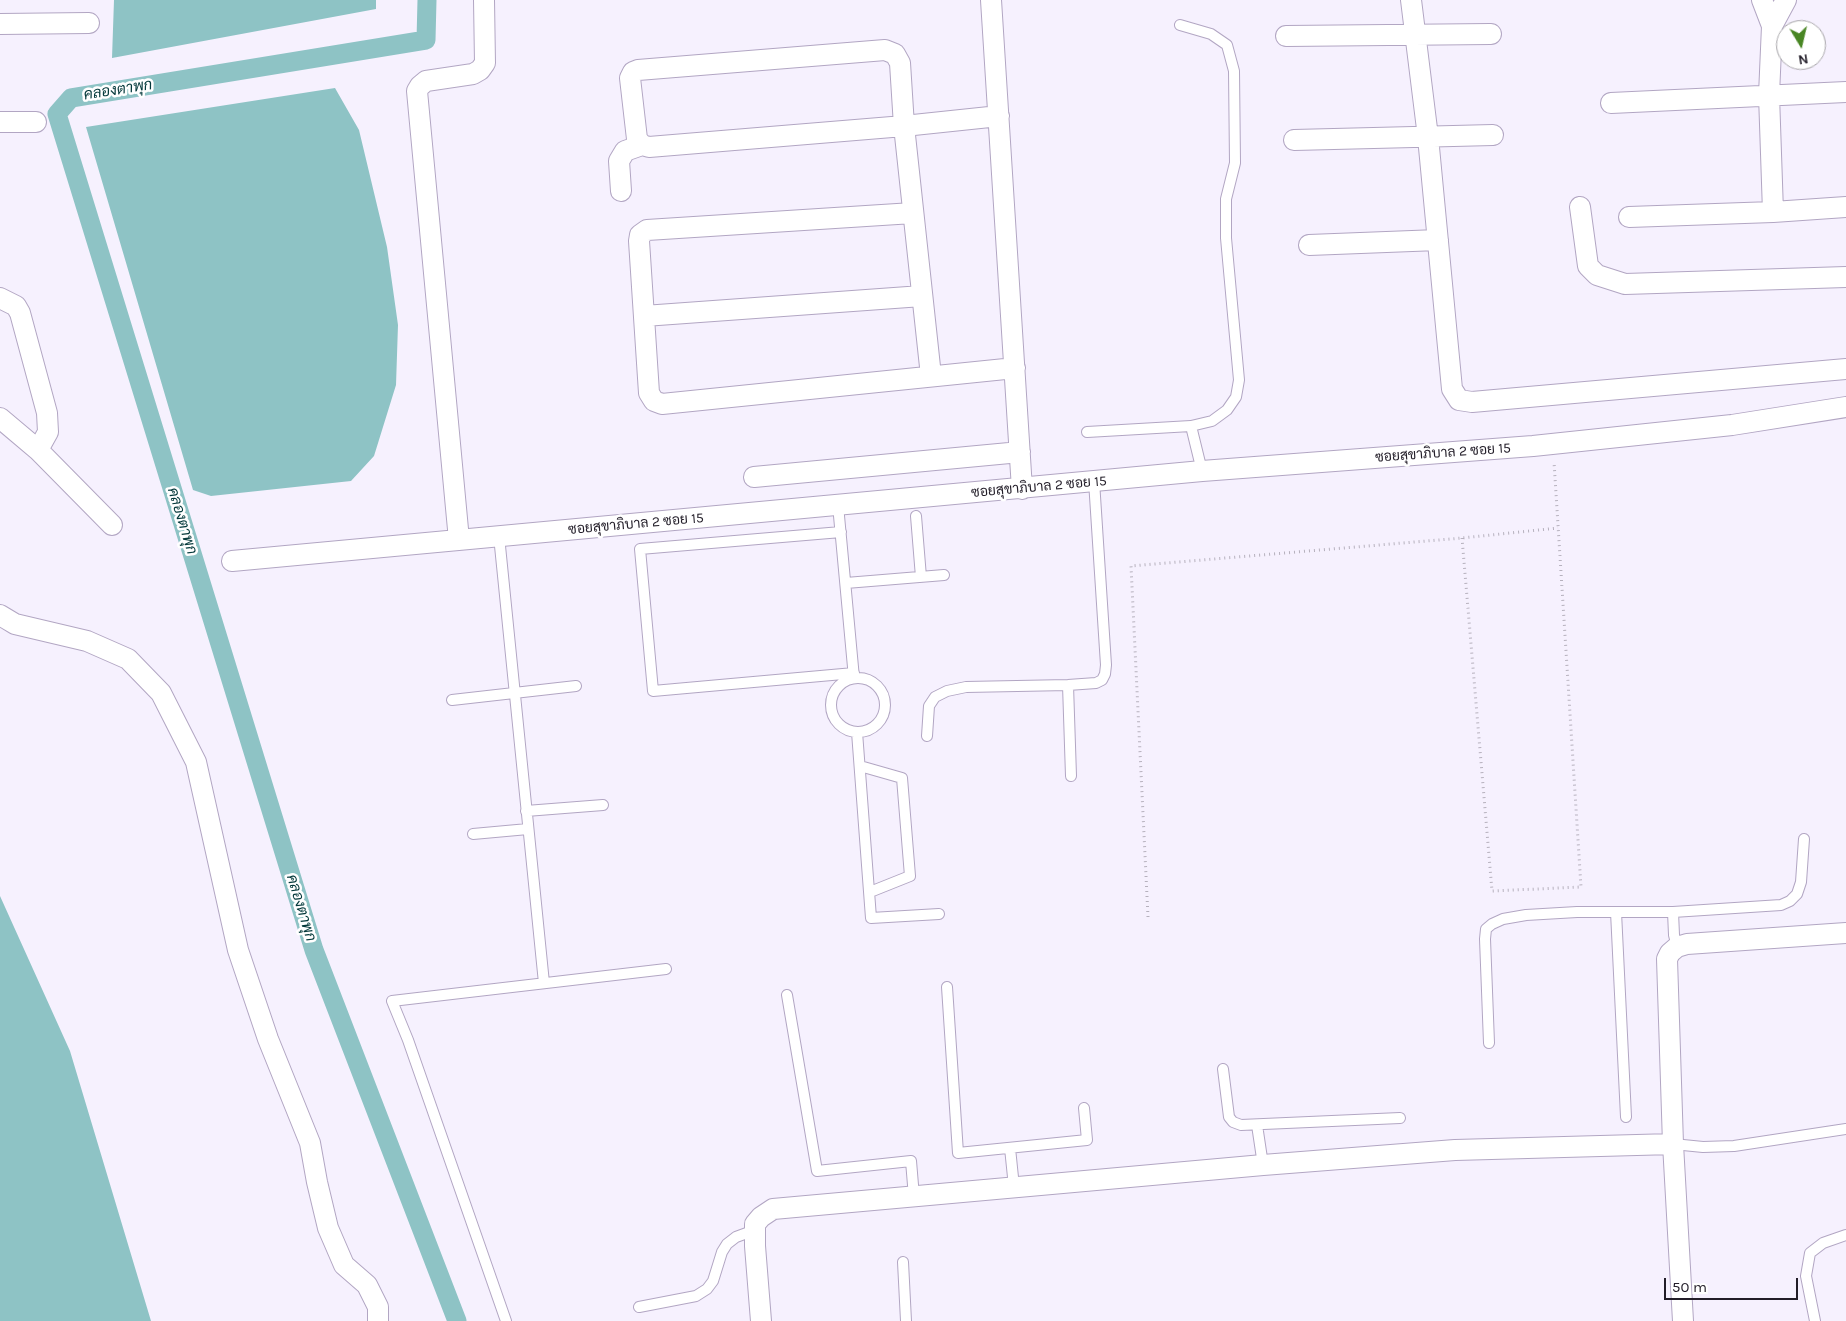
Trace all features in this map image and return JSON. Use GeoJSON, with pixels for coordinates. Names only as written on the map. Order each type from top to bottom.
{"type":"FeatureCollection","features":[{"type":"Feature","properties":{"kind":"street"},"geometry":{"type":"LineString","coordinates":[[459,540],[417,91],[426,82],[473,74],[480,70],[485,63],[484,0]]}},
{"type":"Feature","properties":{"kind":"street"},"geometry":{"type":"LineString","coordinates":[[991,0],[1022,488]]}},
{"type":"Feature","properties":{"kind":"street"},"geometry":{"type":"LineString","coordinates":[[1411,0],[1428,137],[1452,389],[1459,400],[1472,402],[1846,369]]}},
{"type":"Feature","properties":{"kind":"street"},"geometry":{"type":"LineString","coordinates":[[1762,0],[1772,26],[1769,95],[1773,212]]}},
{"type":"Feature","properties":{"kind":"street"},"geometry":{"type":"LineString","coordinates":[[1772,26],[1786,0]]}},
{"type":"Feature","properties":{"kind":"street"},"geometry":{"type":"LineString","coordinates":[[0,24],[89,23]]}},
{"type":"Feature","properties":{"kind":"street"},"geometry":{"type":"LineString","coordinates":[[1286,36],[1491,34]]}},
{"type":"Feature","properties":{"kind":"street"},"geometry":{"type":"LineString","coordinates":[[930,376],[904,126],[900,63],[895,54],[885,50],[638,70],[630,78],[636,139],[642,145],[649,147],[904,126],[999,116]]}},
{"type":"Feature","properties":{"kind":"street"},"geometry":{"type":"LineString","coordinates":[[1611,103],[1846,92]]}},
{"type":"Feature","properties":{"kind":"street"},"geometry":{"type":"LineString","coordinates":[[0,122],[36,122]]}},
{"type":"Feature","properties":{"kind":"street"},"geometry":{"type":"LineString","coordinates":[[1294,140],[1493,135]]}},
{"type":"Feature","properties":{"kind":"street"},"geometry":{"type":"LineString","coordinates":[[621,191],[619,161],[625,151],[642,145]]}},
{"type":"Feature","properties":{"kind":"street"},"geometry":{"type":"LineString","coordinates":[[1580,207],[1588,266],[1596,275],[1624,284],[1846,278]]}},
{"type":"Feature","properties":{"kind":"street"},"geometry":{"type":"LineString","coordinates":[[1628,217],[1773,212],[1846,207]]}},
{"type":"Feature","properties":{"kind":"street"},"geometry":{"type":"LineString","coordinates":[[913,213],[647,230],[640,235],[650,392],[654,401],[662,404],[1015,368]]}},
{"type":"Feature","properties":{"kind":"street"},"geometry":{"type":"LineString","coordinates":[[1309,245],[1438,240]]}},
{"type":"Feature","properties":{"kind":"street"},"geometry":{"type":"LineString","coordinates":[[644,316],[922,296]]}},
{"type":"Feature","properties":{"kind":"street"},"geometry":{"type":"LineString","coordinates":[[0,298],[16,306],[20,313],[47,413],[48,432],[38,450]]}},
{"type":"Feature","properties":{"kind":"street","name":"ซอยสุขาภิบาล 2 ซอย 15"},"geometry":{"type":"LineString","coordinates":[[232,561],[1094,481],[1553,444],[1732,425],[1846,407]]}},
{"type":"Feature","properties":{"kind":"street"},"geometry":{"type":"LineString","coordinates":[[0,418],[38,450],[112,525]]}},
{"type":"Feature","properties":{"kind":"street"},"geometry":{"type":"LineString","coordinates":[[754,477],[1020,452]]}},
{"type":"Feature","properties":{"kind":"street"},"geometry":{"type":"LineString","coordinates":[[0,615],[15,624],[87,640],[128,659],[161,693],[196,762],[238,950],[268,1039],[310,1143],[328,1228],[344,1264],[367,1285],[378,1308],[378,1321]]}},
{"type":"Feature","properties":{"kind":"street"},"geometry":{"type":"LineString","coordinates":[[1683,1321],[1673,1144],[1667,959],[1670,953],[1678,947],[1687,944],[1846,933]]}},
{"type":"Feature","properties":{"kind":"street"},"geometry":{"type":"LineString","coordinates":[[761,1321],[755,1224],[761,1217],[773,1209],[1263,1165],[1455,1150],[1673,1144]]}},
{"type":"Feature","properties":{"kind":"lane"},"geometry":{"type":"LineString","coordinates":[[1087,432],[1191,426],[1212,421],[1227,410],[1236,397],[1239,380],[1226,238],[1226,199],[1235,163],[1234,71],[1227,45],[1211,34],[1180,25]]}},
{"type":"Feature","properties":{"kind":"lane"},"geometry":{"type":"LineString","coordinates":[[1191,426],[1202,472]]}},
{"type":"Feature","properties":{"kind":"lane"},"geometry":{"type":"LineString","coordinates":[[927,736],[929,706],[935,697],[947,691],[966,687],[1068,685],[1096,683],[1102,680],[1105,674],[1094,481]]}},
{"type":"Feature","properties":{"kind":"lane"},"geometry":{"type":"LineString","coordinates":[[838,505],[854,675]]}},
{"type":"Feature","properties":{"kind":"lane"},"geometry":{"type":"LineString","coordinates":[[916,516],[921,577]]}},
{"type":"Feature","properties":{"kind":"lane"},"geometry":{"type":"LineString","coordinates":[[841,532],[640,549],[653,691],[854,675],[870,680],[878,686],[883,694],[885,703],[884,712],[874,727],[857,732],[841,727],[832,713],[830,704],[836,688],[854,675]]}},
{"type":"Feature","properties":{"kind":"lane"},"geometry":{"type":"LineString","coordinates":[[499,536],[544,984]]}},
{"type":"Feature","properties":{"kind":"lane"},"geometry":{"type":"LineString","coordinates":[[846,583],[944,575]]}},
{"type":"Feature","properties":{"kind":"lane"},"geometry":{"type":"LineString","coordinates":[[1068,685],[1072,776]]}},
{"type":"Feature","properties":{"kind":"lane"},"geometry":{"type":"LineString","coordinates":[[452,700],[576,686]]}},
{"type":"Feature","properties":{"kind":"lane"},"geometry":{"type":"LineString","coordinates":[[857,732],[872,918],[939,914]]}},
{"type":"Feature","properties":{"kind":"lane"},"geometry":{"type":"LineString","coordinates":[[860,766],[902,778],[910,876],[870,892]]}},
{"type":"Feature","properties":{"kind":"lane"},"geometry":{"type":"LineString","coordinates":[[526,812],[603,805]]}},
{"type":"Feature","properties":{"kind":"lane"},"geometry":{"type":"LineString","coordinates":[[474,834],[528,829]]}},
{"type":"Feature","properties":{"kind":"lane"},"geometry":{"type":"LineString","coordinates":[[1489,1044],[1486,929],[1492,924],[1503,919],[1526,915],[1577,912],[1673,912],[1781,905],[1790,901],[1797,894],[1801,882],[1804,839]]}},
{"type":"Feature","properties":{"kind":"lane"},"geometry":{"type":"LineString","coordinates":[[1616,912],[1626,1117]]}},
{"type":"Feature","properties":{"kind":"lane"},"geometry":{"type":"LineString","coordinates":[[1673,912],[1674,935],[1678,947]]}},
{"type":"Feature","properties":{"kind":"lane"},"geometry":{"type":"LineString","coordinates":[[506,1321],[408,1040],[392,1001],[666,969]]}},
{"type":"Feature","properties":{"kind":"lane"},"geometry":{"type":"LineString","coordinates":[[947,987],[958,1153],[1087,1140],[1084,1108]]}},
{"type":"Feature","properties":{"kind":"lane"},"geometry":{"type":"LineString","coordinates":[[787,995],[817,1171],[911,1161],[914,1197]]}},
{"type":"Feature","properties":{"kind":"lane"},"geometry":{"type":"LineString","coordinates":[[1223,1069],[1229,1117],[1233,1122],[1241,1125],[1400,1118]]}},
{"type":"Feature","properties":{"kind":"lane"},"geometry":{"type":"LineString","coordinates":[[1257,1125],[1263,1165]]}},
{"type":"Feature","properties":{"kind":"lane"},"geometry":{"type":"LineString","coordinates":[[1673,1144],[1703,1147],[1734,1146],[1846,1129]]}},
{"type":"Feature","properties":{"kind":"lane"},"geometry":{"type":"LineString","coordinates":[[1010,1148],[1014,1187]]}},
{"type":"Feature","properties":{"kind":"lane"},"geometry":{"type":"LineString","coordinates":[[639,1306],[696,1296],[707,1289],[713,1281],[722,1252],[727,1244],[736,1237],[755,1230]]}},
{"type":"Feature","properties":{"kind":"lane"},"geometry":{"type":"LineString","coordinates":[[1815,1321],[1806,1276],[1810,1253],[1823,1243],[1846,1235]]}},
{"type":"Feature","properties":{"kind":"lane"},"geometry":{"type":"LineString","coordinates":[[903,1262],[906,1321]]}},
{"type":"Feature","properties":{"kind":"path"},"geometry":{"type":"LineString","coordinates":[[1462,538],[1492,891],[1581,887],[1553,444]]}},
{"type":"Feature","properties":{"kind":"path"},"geometry":{"type":"LineString","coordinates":[[1148,917],[1130,566],[1558,528]]}},
{"type":"Feature","properties":{"kind":"shaded area"},"geometry":{"type":"Polygon","coordinates":[[[114,0],[376,0],[376,9],[112,58],[114,0]]]}},
{"type":"Feature","properties":{"kind":"shaded area"},"geometry":{"type":"Polygon","coordinates":[[[335,88],[359,130],[387,247],[398,325],[396,385],[374,456],[351,481],[211,496],[193,490],[86,127],[335,88]]]}},
{"type":"Feature","properties":{"kind":"shaded area"},"geometry":{"type":"Polygon","coordinates":[[[0,896],[70,1051],[151,1321],[0,1321],[0,896]]]}},
{"type":"Feature","properties":{"kind":"waterway","name":"คลองตาพุก"},"geometry":{"type":"LineString","coordinates":[[427,0],[426,40],[71,98],[57,114],[314,950],[457,1321]]}}]}
